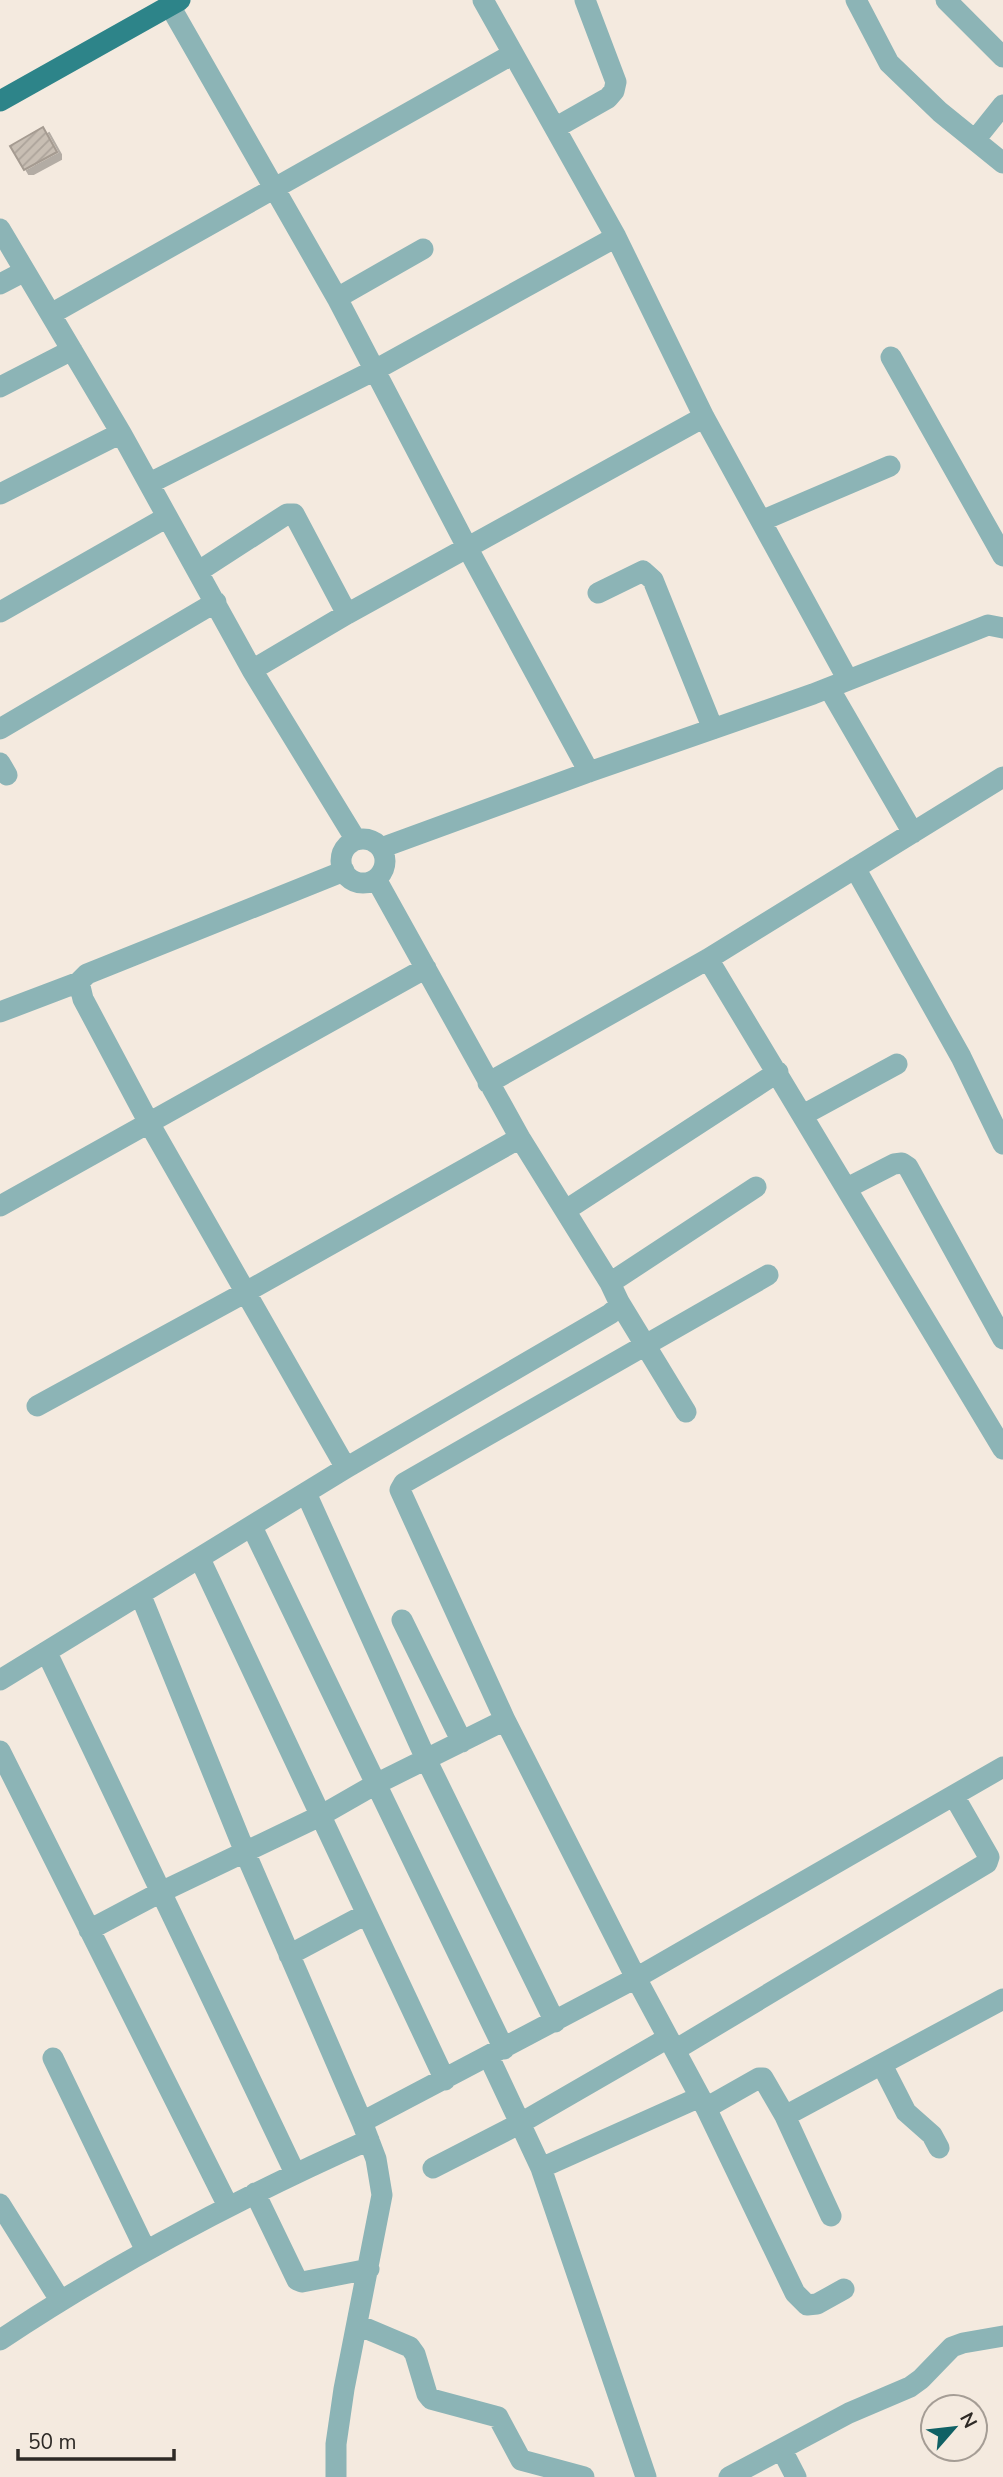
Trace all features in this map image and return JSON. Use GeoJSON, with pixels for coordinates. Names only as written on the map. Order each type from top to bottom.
{"type":"FeatureCollection","features":[{"type":"Feature","properties":{"kind":"main road"},"geometry":{"type":"LineString","coordinates":[[0,101],[175,3]]}},
{"type":"Feature","properties":{"kind":"street"},"geometry":{"type":"LineString","coordinates":[[483,0],[616,237],[704,417],[761,522],[913,833]]}},
{"type":"Feature","properties":{"kind":"street"},"geometry":{"type":"LineString","coordinates":[[555,128],[608,98],[614,91],[616,82],[585,0]]}},
{"type":"Feature","properties":{"kind":"street"},"geometry":{"type":"LineString","coordinates":[[856,0],[889,63],[940,112],[1003,163]]}},
{"type":"Feature","properties":{"kind":"street"},"geometry":{"type":"LineString","coordinates":[[946,0],[1003,57]]}},
{"type":"Feature","properties":{"kind":"street"},"geometry":{"type":"LineString","coordinates":[[175,3],[337,299],[589,772]]}},
{"type":"Feature","properties":{"kind":"street"},"geometry":{"type":"LineString","coordinates":[[51,314],[513,54]]}},
{"type":"Feature","properties":{"kind":"street"},"geometry":{"type":"LineString","coordinates":[[975,140],[1003,105]]}},
{"type":"Feature","properties":{"kind":"street"},"geometry":{"type":"LineString","coordinates":[[0,229],[121,433],[252,670],[356,840]]}},
{"type":"Feature","properties":{"kind":"street"},"geometry":{"type":"LineString","coordinates":[[149,483],[375,370],[616,237]]}},
{"type":"Feature","properties":{"kind":"street"},"geometry":{"type":"LineString","coordinates":[[337,299],[423,249]]}},
{"type":"Feature","properties":{"kind":"street"},"geometry":{"type":"LineString","coordinates":[[0,284],[25,271]]}},
{"type":"Feature","properties":{"kind":"street"},"geometry":{"type":"LineString","coordinates":[[0,387],[72,350]]}},
{"type":"Feature","properties":{"kind":"street"},"geometry":{"type":"LineString","coordinates":[[891,357],[1003,556]]}},
{"type":"Feature","properties":{"kind":"street"},"geometry":{"type":"LineString","coordinates":[[252,670],[347,614],[704,417]]}},
{"type":"Feature","properties":{"kind":"street"},"geometry":{"type":"LineString","coordinates":[[0,494],[121,433]]}},
{"type":"Feature","properties":{"kind":"street"},"geometry":{"type":"LineString","coordinates":[[761,522],[890,466]]}},
{"type":"Feature","properties":{"kind":"street"},"geometry":{"type":"LineString","coordinates":[[199,571],[287,514],[294,514],[347,614]]}},
{"type":"Feature","properties":{"kind":"street"},"geometry":{"type":"LineString","coordinates":[[0,612],[167,517]]}},
{"type":"Feature","properties":{"kind":"street"},"geometry":{"type":"LineString","coordinates":[[598,593],[643,571],[653,580],[713,729]]}},
{"type":"Feature","properties":{"kind":"street"},"geometry":{"type":"LineString","coordinates":[[0,729],[216,602]]}},
{"type":"Feature","properties":{"kind":"street"},"geometry":{"type":"LineString","coordinates":[[381,848],[839,684],[988,625],[1003,628]]}},
{"type":"Feature","properties":{"kind":"street"},"geometry":{"type":"LineString","coordinates":[[488,1083],[708,959],[1003,777]]}},
{"type":"Feature","properties":{"kind":"street"},"geometry":{"type":"LineString","coordinates":[[356,840],[370,840],[381,848],[385,861],[384,868],[376,878],[362,883],[349,877],[344,871],[341,857],[349,844],[356,840]]}},
{"type":"Feature","properties":{"kind":"street"},"geometry":{"type":"LineString","coordinates":[[855,868],[961,1057],[1003,1144]]}},
{"type":"Feature","properties":{"kind":"street"},"geometry":{"type":"LineString","coordinates":[[0,1012],[79,982],[87,974],[344,871]]}},
{"type":"Feature","properties":{"kind":"street"},"geometry":{"type":"LineString","coordinates":[[376,878],[488,1083],[686,1412]]}},
{"type":"Feature","properties":{"kind":"street"},"geometry":{"type":"LineString","coordinates":[[708,959],[1003,1449]]}},
{"type":"Feature","properties":{"kind":"street"},"geometry":{"type":"LineString","coordinates":[[0,1206],[426,968]]}},
{"type":"Feature","properties":{"kind":"street"},"geometry":{"type":"LineString","coordinates":[[79,982],[83,999],[149,1123],[346,1468]]}},
{"type":"Feature","properties":{"kind":"street"},"geometry":{"type":"LineString","coordinates":[[803,1115],[897,1064]]}},
{"type":"Feature","properties":{"kind":"street"},"geometry":{"type":"LineString","coordinates":[[566,1210],[778,1072]]}},
{"type":"Feature","properties":{"kind":"street"},"geometry":{"type":"LineString","coordinates":[[37,1406],[520,1138]]}},
{"type":"Feature","properties":{"kind":"street"},"geometry":{"type":"LineString","coordinates":[[847,1188],[894,1164],[902,1163],[908,1167],[1003,1339]]}},
{"type":"Feature","properties":{"kind":"street"},"geometry":{"type":"LineString","coordinates":[[0,1680],[346,1468],[610,1314],[614,1293],[756,1186]]}},
{"type":"Feature","properties":{"kind":"street"},"geometry":{"type":"LineString","coordinates":[[768,1275],[401,1485],[401,1495],[505,1720],[636,1978],[703,2102],[795,2293],[807,2305],[817,2304],[844,2289]]}},
{"type":"Feature","properties":{"kind":"street"},"geometry":{"type":"LineString","coordinates":[[306,1493],[426,1759],[555,2022]]}},
{"type":"Feature","properties":{"kind":"street"},"geometry":{"type":"LineString","coordinates":[[252,1527],[376,1784],[497,2053],[519,2124],[541,2168],[646,2477]]}},
{"type":"Feature","properties":{"kind":"street"},"geometry":{"type":"LineString","coordinates":[[200,1559],[445,2080]]}},
{"type":"Feature","properties":{"kind":"street"},"geometry":{"type":"LineString","coordinates":[[141,1596],[245,1852],[376,2159],[382,2195],[338,2430],[336,2477]]}},
{"type":"Feature","properties":{"kind":"street"},"geometry":{"type":"LineString","coordinates":[[402,1620],[462,1742]]}},
{"type":"Feature","properties":{"kind":"street"},"geometry":{"type":"LineString","coordinates":[[47,1653],[295,2173]]}},
{"type":"Feature","properties":{"kind":"street"},"geometry":{"type":"LineString","coordinates":[[89,1930],[161,1892],[320,1816],[376,1784],[505,1720]]}},
{"type":"Feature","properties":{"kind":"street"},"geometry":{"type":"LineString","coordinates":[[0,1751],[228,2206]]}},
{"type":"Feature","properties":{"kind":"street"},"geometry":{"type":"LineString","coordinates":[[2,2333],[228,2206],[295,2173],[445,2080],[636,1978],[1003,1767]]}},
{"type":"Feature","properties":{"kind":"street"},"geometry":{"type":"LineString","coordinates":[[433,2168],[672,2044],[987,1863],[989,1857],[954,1796]]}},
{"type":"Feature","properties":{"kind":"street"},"geometry":{"type":"LineString","coordinates":[[289,1955],[366,1914]]}},
{"type":"Feature","properties":{"kind":"street"},"geometry":{"type":"LineString","coordinates":[[785,2116],[1003,1999]]}},
{"type":"Feature","properties":{"kind":"street"},"geometry":{"type":"LineString","coordinates":[[53,2058],[146,2251]]}},
{"type":"Feature","properties":{"kind":"street"},"geometry":{"type":"LineString","coordinates":[[882,2065],[904,2110],[932,2135],[939,2148]]}},
{"type":"Feature","properties":{"kind":"street"},"geometry":{"type":"LineString","coordinates":[[541,2168],[762,2077],[785,2116],[831,2216]]}},
{"type":"Feature","properties":{"kind":"street"},"geometry":{"type":"LineString","coordinates":[[255,2193],[297,2280],[302,2282],[369,2269]]}},
{"type":"Feature","properties":{"kind":"street"},"geometry":{"type":"LineString","coordinates":[[0,2204],[6,2230],[60,2300]]}},
{"type":"Feature","properties":{"kind":"street"},"geometry":{"type":"LineString","coordinates":[[358,2325],[411,2347],[431,2399],[498,2417],[521,2460],[584,2477]]}},
{"type":"Feature","properties":{"kind":"street"},"geometry":{"type":"LineString","coordinates":[[729,2477],[849,2413],[916,2383],[953,2347],[1003,2336]]}},
{"type":"Feature","properties":{"kind":"street"},"geometry":{"type":"LineString","coordinates":[[782,2449],[796,2477]]}},
{"type":"Feature","properties":{"kind":"building"},"geometry":{"type":"Polygon","coordinates":[[[43,127],[57,152],[24,170],[10,146],[43,127]]]}}]}
